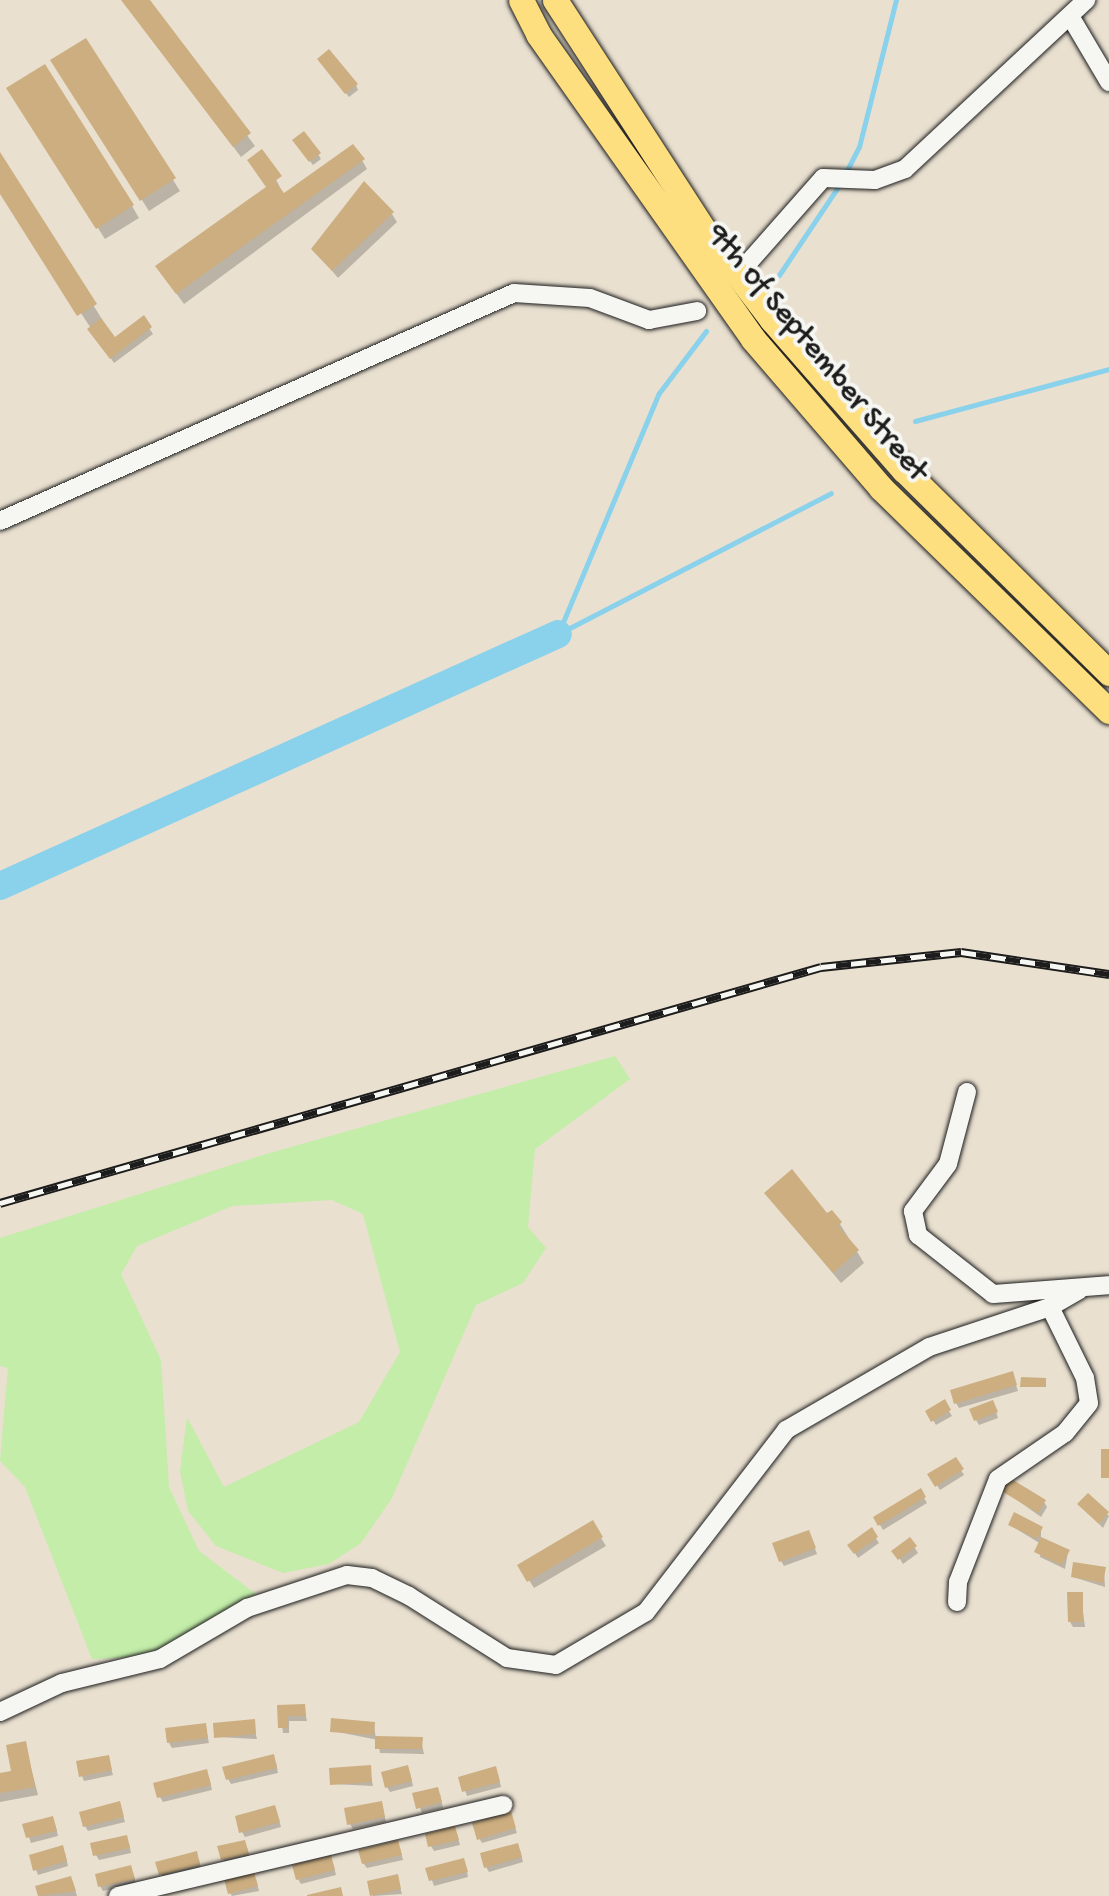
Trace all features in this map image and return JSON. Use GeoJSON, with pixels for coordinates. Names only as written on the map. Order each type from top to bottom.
{"type":"FeatureCollection","features":[{"type":"Feature","properties":{"kind":"highway","name":"9th of September Street"},"geometry":{"type":"LineString","coordinates":[[521,0],[687,251],[774,364],[880,488],[1109,711]]}},
{"type":"Feature","properties":{"kind":"highway","name":"9th of September Street"},"geometry":{"type":"LineString","coordinates":[[555,0],[706,233],[772,320],[904,470],[1109,673]]}},
{"type":"Feature","properties":{"kind":"street"},"geometry":{"type":"LineString","coordinates":[[749,262],[808,191],[848,178],[891,178],[905,169],[1086,0]]}},
{"type":"Feature","properties":{"kind":"street"},"geometry":{"type":"LineString","coordinates":[[1070,16],[1109,82]]}},
{"type":"Feature","properties":{"kind":"street"},"geometry":{"type":"LineString","coordinates":[[0,521],[514,294],[590,298],[649,320],[697,310]]}},
{"type":"Feature","properties":{"kind":"street"},"geometry":{"type":"LineString","coordinates":[[967,1092],[948,1164],[914,1211],[918,1235],[993,1294],[1109,1285]]}},
{"type":"Feature","properties":{"kind":"street"},"geometry":{"type":"LineString","coordinates":[[0,1712],[62,1683],[160,1659],[247,1608],[347,1575],[372,1578],[409,1596],[508,1658],[556,1665],[646,1612],[786,1430],[929,1348],[1050,1307],[1080,1290]]}},
{"type":"Feature","properties":{"kind":"street"},"geometry":{"type":"LineString","coordinates":[[957,1602],[958,1582],[998,1479],[1065,1433],[1088,1404],[1084,1378],[1050,1307]]}},
{"type":"Feature","properties":{"kind":"street"},"geometry":{"type":"LineString","coordinates":[[118,1896],[504,1805]]}},
{"type":"Feature","properties":{"kind":"green space"},"geometry":{"type":"Polygon","coordinates":[[[615,1056],[630,1079],[535,1149],[528,1227],[546,1248],[523,1283],[476,1305],[392,1498],[361,1543],[329,1564],[283,1573],[216,1546],[188,1511],[180,1471],[187,1417],[224,1487],[359,1422],[400,1352],[363,1214],[332,1200],[232,1206],[137,1246],[121,1274],[161,1360],[169,1487],[199,1551],[256,1594],[148,1657],[92,1659],[25,1487],[0,1461],[8,1368],[0,1366],[0,1238],[266,1154],[615,1056]]]}},
{"type":"Feature","properties":{"kind":"building"},"geometry":{"type":"Polygon","coordinates":[[[121,0],[150,0],[251,133],[233,147],[121,0]]]}},
{"type":"Feature","properties":{"kind":"building"},"geometry":{"type":"Polygon","coordinates":[[[86,38],[176,178],[140,201],[50,60],[86,38]]]}},
{"type":"Feature","properties":{"kind":"building"},"geometry":{"type":"Polygon","coordinates":[[[329,49],[358,84],[345,94],[317,59],[329,49]]]}},
{"type":"Feature","properties":{"kind":"building"},"geometry":{"type":"Polygon","coordinates":[[[45,64],[134,205],[96,229],[6,88],[45,64]]]}},
{"type":"Feature","properties":{"kind":"building"},"geometry":{"type":"Polygon","coordinates":[[[304,131],[321,153],[309,162],[292,140],[304,131]]]}},
{"type":"Feature","properties":{"kind":"building"},"geometry":{"type":"Polygon","coordinates":[[[353,144],[365,159],[176,294],[155,266],[266,187],[247,160],[262,149],[282,176],[275,181],[284,193],[353,144]]]}},
{"type":"Feature","properties":{"kind":"building"},"geometry":{"type":"Polygon","coordinates":[[[0,152],[97,304],[77,316],[0,194],[0,152]]]}},
{"type":"Feature","properties":{"kind":"building"},"geometry":{"type":"Polygon","coordinates":[[[364,181],[394,212],[332,271],[311,249],[364,181]]]}},
{"type":"Feature","properties":{"kind":"building"},"geometry":{"type":"Polygon","coordinates":[[[144,315],[152,327],[110,359],[87,329],[101,318],[115,337],[144,315]]]}},
{"type":"Feature","properties":{"kind":"building"},"geometry":{"type":"Polygon","coordinates":[[[792,1169],[827,1213],[832,1210],[842,1222],[838,1226],[859,1250],[833,1273],[764,1193],[792,1169]]]}},
{"type":"Feature","properties":{"kind":"building"},"geometry":{"type":"Polygon","coordinates":[[[1013,1371],[1017,1385],[954,1404],[950,1390],[1013,1371]]]}},
{"type":"Feature","properties":{"kind":"building"},"geometry":{"type":"Polygon","coordinates":[[[1021,1377],[1046,1378],[1046,1387],[1020,1387],[1021,1377]]]}},
{"type":"Feature","properties":{"kind":"building"},"geometry":{"type":"Polygon","coordinates":[[[945,1399],[951,1410],[931,1422],[925,1411],[945,1399]]]}},
{"type":"Feature","properties":{"kind":"building"},"geometry":{"type":"Polygon","coordinates":[[[993,1400],[998,1412],[974,1421],[969,1409],[993,1400]]]}},
{"type":"Feature","properties":{"kind":"building"},"geometry":{"type":"Polygon","coordinates":[[[1101,1449],[1109,1449],[1109,1478],[1101,1478],[1101,1449]]]}},
{"type":"Feature","properties":{"kind":"building"},"geometry":{"type":"Polygon","coordinates":[[[956,1457],[964,1469],[935,1487],[927,1474],[956,1457]]]}},
{"type":"Feature","properties":{"kind":"building"},"geometry":{"type":"Polygon","coordinates":[[[1008,1477],[1046,1500],[1038,1513],[1000,1490],[1008,1477]]]}},
{"type":"Feature","properties":{"kind":"building"},"geometry":{"type":"Polygon","coordinates":[[[921,1488],[926,1497],[878,1526],[873,1517],[921,1488]]]}},
{"type":"Feature","properties":{"kind":"building"},"geometry":{"type":"Polygon","coordinates":[[[1088,1493],[1109,1512],[1099,1524],[1077,1504],[1088,1493]]]}},
{"type":"Feature","properties":{"kind":"building"},"geometry":{"type":"Polygon","coordinates":[[[1014,1512],[1043,1527],[1037,1539],[1008,1525],[1014,1512]]]}},
{"type":"Feature","properties":{"kind":"building"},"geometry":{"type":"Polygon","coordinates":[[[593,1520],[603,1537],[527,1582],[517,1565],[593,1520]]]}},
{"type":"Feature","properties":{"kind":"building"},"geometry":{"type":"Polygon","coordinates":[[[872,1527],[878,1537],[854,1554],[847,1545],[872,1527]]]}},
{"type":"Feature","properties":{"kind":"building"},"geometry":{"type":"Polygon","coordinates":[[[809,1530],[816,1548],[779,1562],[772,1543],[809,1530]]]}},
{"type":"Feature","properties":{"kind":"building"},"geometry":{"type":"Polygon","coordinates":[[[910,1537],[917,1546],[898,1560],[891,1551],[910,1537]]]}},
{"type":"Feature","properties":{"kind":"building"},"geometry":{"type":"Polygon","coordinates":[[[1041,1537],[1070,1550],[1062,1565],[1034,1552],[1041,1537]]]}},
{"type":"Feature","properties":{"kind":"building"},"geometry":{"type":"Polygon","coordinates":[[[1073,1562],[1106,1567],[1103,1583],[1071,1577],[1073,1562]]]}},
{"type":"Feature","properties":{"kind":"building"},"geometry":{"type":"Polygon","coordinates":[[[1067,1592],[1083,1592],[1083,1622],[1068,1622],[1067,1592]]]}},
{"type":"Feature","properties":{"kind":"building"},"geometry":{"type":"Polygon","coordinates":[[[305,1704],[306,1716],[288,1716],[288,1728],[278,1728],[277,1705],[305,1704]]]}},
{"type":"Feature","properties":{"kind":"building"},"geometry":{"type":"Polygon","coordinates":[[[331,1718],[375,1722],[374,1735],[330,1732],[331,1718]]]}},
{"type":"Feature","properties":{"kind":"building"},"geometry":{"type":"Polygon","coordinates":[[[255,1719],[256,1734],[214,1738],[213,1723],[255,1719]]]}},
{"type":"Feature","properties":{"kind":"building"},"geometry":{"type":"Polygon","coordinates":[[[206,1723],[208,1738],[167,1743],[165,1728],[206,1723]]]}},
{"type":"Feature","properties":{"kind":"building"},"geometry":{"type":"Polygon","coordinates":[[[375,1736],[423,1737],[422,1749],[375,1749],[375,1736]]]}},
{"type":"Feature","properties":{"kind":"building"},"geometry":{"type":"Polygon","coordinates":[[[26,1741],[35,1787],[0,1793],[0,1773],[11,1771],[6,1745],[26,1741]]]}},
{"type":"Feature","properties":{"kind":"building"},"geometry":{"type":"Polygon","coordinates":[[[274,1754],[277,1768],[226,1780],[222,1767],[274,1754]]]}},
{"type":"Feature","properties":{"kind":"building"},"geometry":{"type":"Polygon","coordinates":[[[109,1755],[112,1770],[79,1777],[76,1761],[109,1755]]]}},
{"type":"Feature","properties":{"kind":"building"},"geometry":{"type":"Polygon","coordinates":[[[371,1765],[372,1782],[330,1785],[329,1768],[371,1765]]]}},
{"type":"Feature","properties":{"kind":"building"},"geometry":{"type":"Polygon","coordinates":[[[408,1765],[412,1781],[385,1788],[381,1772],[408,1765]]]}},
{"type":"Feature","properties":{"kind":"building"},"geometry":{"type":"Polygon","coordinates":[[[496,1766],[500,1782],[462,1792],[458,1777],[496,1766]]]}},
{"type":"Feature","properties":{"kind":"building"},"geometry":{"type":"Polygon","coordinates":[[[207,1769],[211,1785],[157,1798],[153,1783],[207,1769]]]}},
{"type":"Feature","properties":{"kind":"building"},"geometry":{"type":"Polygon","coordinates":[[[438,1787],[442,1802],[416,1809],[412,1793],[438,1787]]]}},
{"type":"Feature","properties":{"kind":"building"},"geometry":{"type":"Polygon","coordinates":[[[120,1801],[124,1817],[83,1827],[79,1812],[120,1801]]]}},
{"type":"Feature","properties":{"kind":"building"},"geometry":{"type":"Polygon","coordinates":[[[382,1801],[385,1817],[347,1825],[344,1808],[382,1801]]]}},
{"type":"Feature","properties":{"kind":"building"},"geometry":{"type":"Polygon","coordinates":[[[275,1805],[280,1822],[239,1833],[235,1816],[275,1805]]]}},
{"type":"Feature","properties":{"kind":"building"},"geometry":{"type":"Polygon","coordinates":[[[511,1811],[516,1828],[477,1840],[472,1823],[511,1811]]]}},
{"type":"Feature","properties":{"kind":"building"},"geometry":{"type":"Polygon","coordinates":[[[53,1816],[57,1831],[26,1838],[22,1824],[53,1816]]]}},
{"type":"Feature","properties":{"kind":"building"},"geometry":{"type":"Polygon","coordinates":[[[455,1826],[459,1840],[428,1847],[425,1834],[455,1826]]]}},
{"type":"Feature","properties":{"kind":"building"},"geometry":{"type":"Polygon","coordinates":[[[127,1835],[130,1848],[93,1856],[90,1843],[127,1835]]]}},
{"type":"Feature","properties":{"kind":"building"},"geometry":{"type":"Polygon","coordinates":[[[245,1840],[249,1854],[221,1860],[217,1846],[245,1840]]]}},
{"type":"Feature","properties":{"kind":"building"},"geometry":{"type":"Polygon","coordinates":[[[398,1840],[402,1855],[362,1864],[358,1850],[398,1840]]]}},
{"type":"Feature","properties":{"kind":"building"},"geometry":{"type":"Polygon","coordinates":[[[518,1843],[522,1857],[484,1868],[480,1853],[518,1843]]]}},
{"type":"Feature","properties":{"kind":"building"},"geometry":{"type":"Polygon","coordinates":[[[63,1845],[67,1861],[33,1871],[29,1855],[63,1845]]]}},
{"type":"Feature","properties":{"kind":"building"},"geometry":{"type":"Polygon","coordinates":[[[197,1851],[200,1865],[159,1875],[155,1862],[197,1851]]]}},
{"type":"Feature","properties":{"kind":"building"},"geometry":{"type":"Polygon","coordinates":[[[331,1855],[335,1870],[296,1880],[292,1865],[331,1855]]]}},
{"type":"Feature","properties":{"kind":"building"},"geometry":{"type":"Polygon","coordinates":[[[464,1858],[468,1872],[429,1881],[425,1868],[464,1858]]]}},
{"type":"Feature","properties":{"kind":"building"},"geometry":{"type":"Polygon","coordinates":[[[131,1865],[135,1879],[98,1887],[95,1874],[131,1865]]]}},
{"type":"Feature","properties":{"kind":"building"},"geometry":{"type":"Polygon","coordinates":[[[254,1872],[258,1886],[228,1894],[224,1879],[254,1872]]]}},
{"type":"Feature","properties":{"kind":"building"},"geometry":{"type":"Polygon","coordinates":[[[398,1874],[401,1889],[370,1896],[367,1881],[398,1874]]]}},
{"type":"Feature","properties":{"kind":"building"},"geometry":{"type":"Polygon","coordinates":[[[71,1876],[76,1891],[38,1896],[35,1886],[71,1876]]]}},
{"type":"Feature","properties":{"kind":"building"},"geometry":{"type":"Polygon","coordinates":[[[341,1887],[343,1896],[307,1896],[307,1895],[341,1887]]]}},
{"type":"Feature","properties":{"kind":"waterway"},"geometry":{"type":"LineString","coordinates":[[845,174],[859,147],[896,0]]}},
{"type":"Feature","properties":{"kind":"waterway"},"geometry":{"type":"LineString","coordinates":[[779,275],[840,184]]}},
{"type":"Feature","properties":{"kind":"waterway"},"geometry":{"type":"LineString","coordinates":[[558,634],[659,393],[706,331]]}},
{"type":"Feature","properties":{"kind":"waterway"},"geometry":{"type":"LineString","coordinates":[[915,421],[1109,369]]}},
{"type":"Feature","properties":{"kind":"waterway"},"geometry":{"type":"LineString","coordinates":[[558,634],[831,493]]}},
{"type":"Feature","properties":{"kind":"waterway"},"geometry":{"type":"LineString","coordinates":[[0,886],[558,634]]}},
{"type":"Feature","properties":{"kind":"railway"},"geometry":{"type":"LineString","coordinates":[[0,1203],[821,967],[961,952],[1109,974]]}}]}
